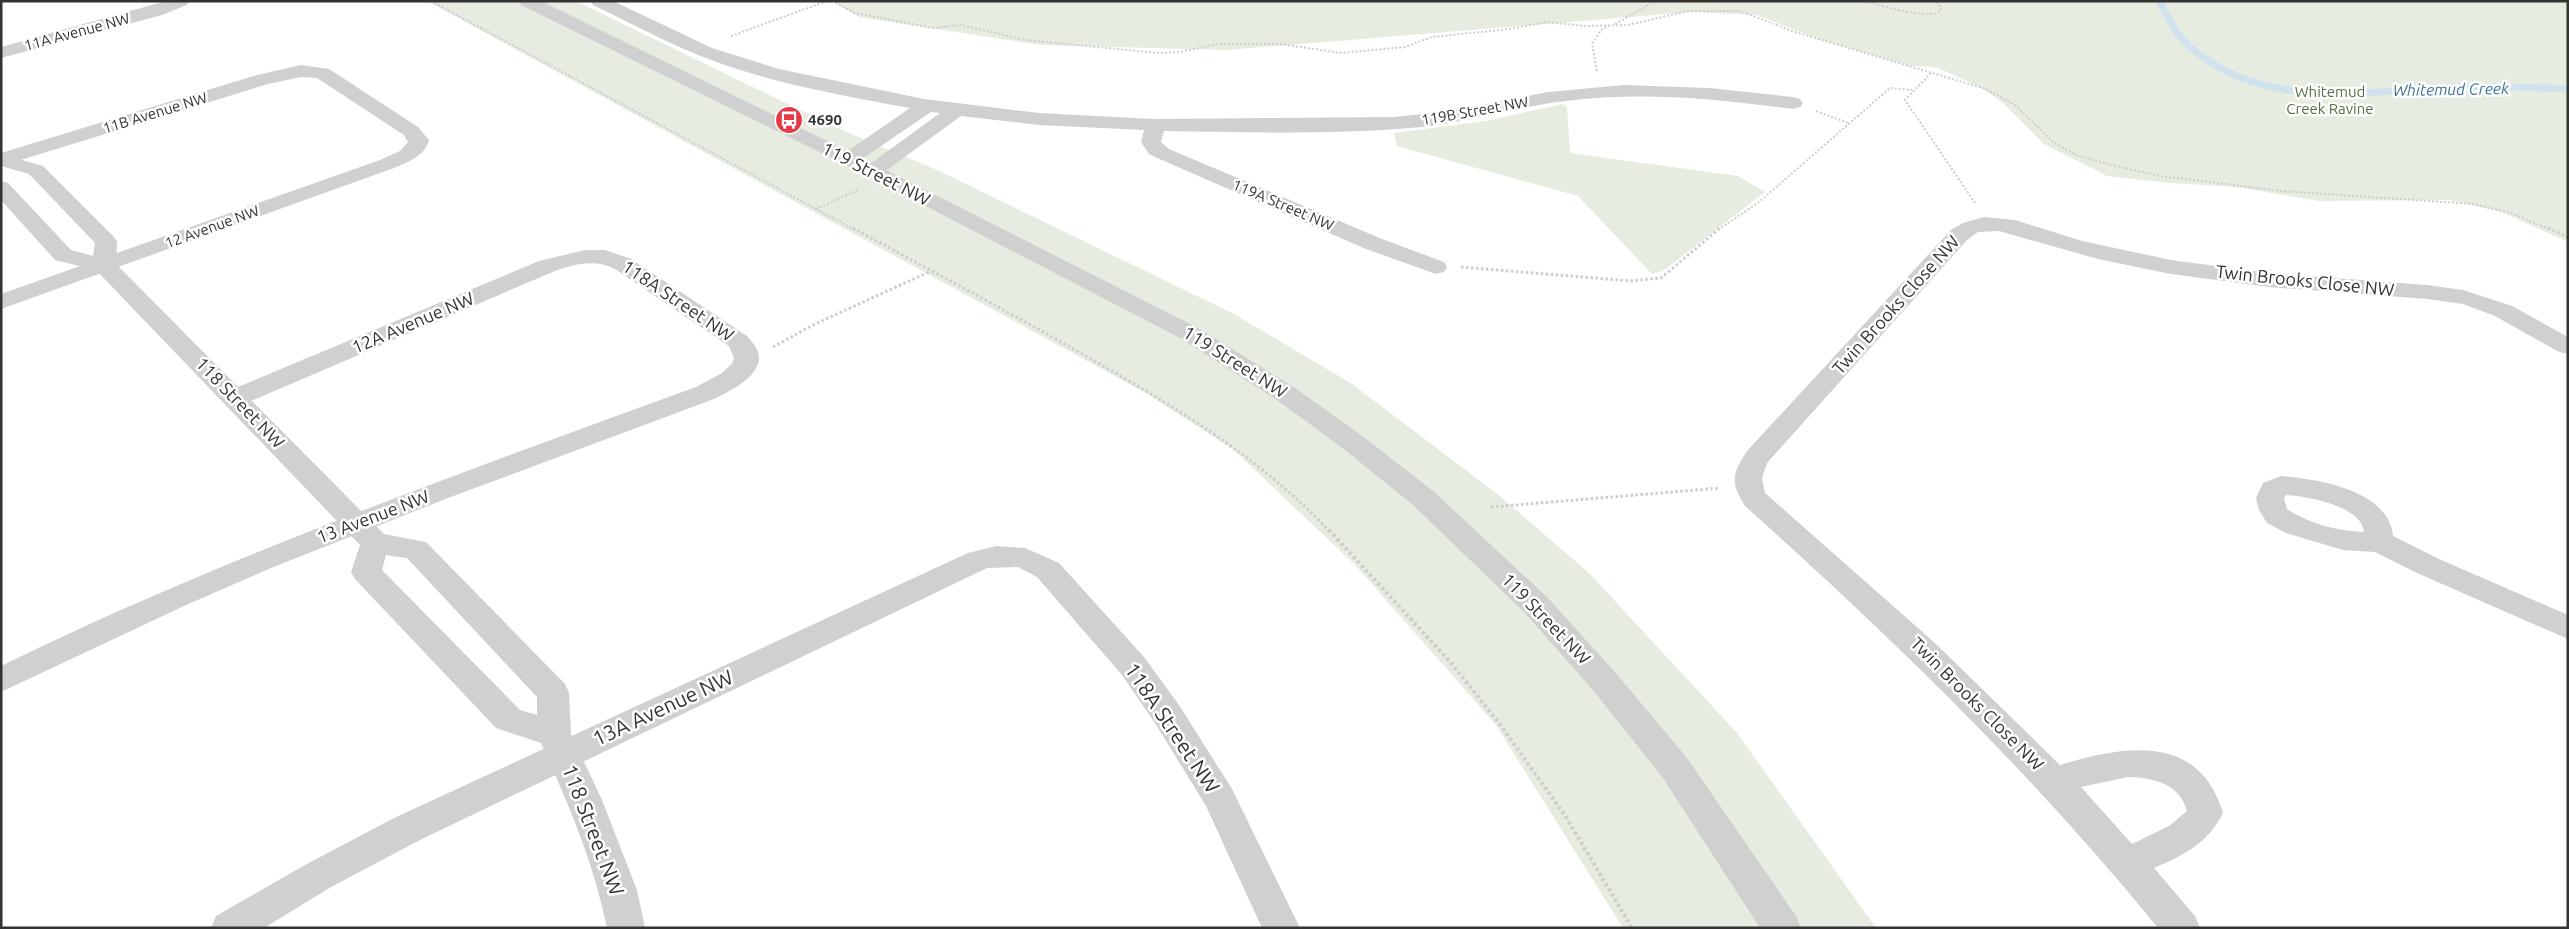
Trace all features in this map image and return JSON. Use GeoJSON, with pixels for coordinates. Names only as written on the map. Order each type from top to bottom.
{"type":"FeatureCollection","features":[{"type":"Feature","properties":{"kind":"street","name":"11A Avenue NW"},"geometry":{"type":"LineString","coordinates":[[1,53],[156,11],[181,1]]}},
{"type":"Feature","properties":{"kind":"street","name":"119 Street NW"},"geometry":{"type":"LineString","coordinates":[[527,1],[849,160],[867,180],[1190,333],[1286,394],[1423,498],[1536,605],[1609,687],[1675,768],[1782,928]]}},
{"type":"Feature","properties":{"kind":"street"},"geometry":{"type":"LineString","coordinates":[[599,1],[696,48],[734,62],[846,91],[956,112],[1078,123],[1155,126]]}},
{"type":"Feature","properties":{"kind":"street","name":"12 Avenue NW"},"geometry":{"type":"LineString","coordinates":[[1,302],[387,164],[407,155],[418,144],[417,136],[411,131],[327,75],[309,71]]}},
{"type":"Feature","properties":{"kind":"street","name":"11B Avenue NW"},"geometry":{"type":"LineString","coordinates":[[1,160],[264,79],[309,71]]}},
{"type":"Feature","properties":{"kind":"street","name":"119B Street NW"},"geometry":{"type":"LineString","coordinates":[[1155,126],[1407,122],[1452,117],[1550,97],[1611,92],[1717,93],[1793,103]]}},
{"type":"Feature","properties":{"kind":"street"},"geometry":{"type":"LineString","coordinates":[[849,160],[925,107]]}},
{"type":"Feature","properties":{"kind":"street"},"geometry":{"type":"LineString","coordinates":[[867,180],[956,112]]}},
{"type":"Feature","properties":{"kind":"street","name":"119A Street NW"},"geometry":{"type":"LineString","coordinates":[[1155,126],[1151,142],[1156,150],[1374,244],[1436,267]]}},
{"type":"Feature","properties":{"kind":"street"},"geometry":{"type":"LineString","coordinates":[[1,160],[36,170],[42,176],[106,242],[104,265],[63,254],[1,187]]}},
{"type":"Feature","properties":{"kind":"street","name":"Twin Brooks Close NW"},"geometry":{"type":"LineString","coordinates":[[2181,928],[2128,862],[2055,782],[1911,638],[1756,499],[1747,487],[1748,470],[1757,457],[1966,228],[1988,223],[2014,227],[2095,251],[2190,268],[2334,286],[2461,296],[2497,308],[2568,347]]}},
{"type":"Feature","properties":{"kind":"street","name":"118A Street NW"},"geometry":{"type":"LineString","coordinates":[[593,255],[605,256],[623,264],[738,341],[746,349],[746,362]]}},
{"type":"Feature","properties":{"kind":"street","name":"12A Avenue NW"},"geometry":{"type":"LineString","coordinates":[[235,398],[547,266],[564,260],[593,255]]}},
{"type":"Feature","properties":{"kind":"street","name":"118 Street NW"},"geometry":{"type":"LineString","coordinates":[[104,265],[366,533],[416,549],[553,693],[559,744],[618,890],[626,928]]}},
{"type":"Feature","properties":{"kind":"street","name":"13 Avenue NW"},"geometry":{"type":"LineString","coordinates":[[1,680],[207,582],[366,533],[706,393],[730,379],[746,362]]}},
{"type":"Feature","properties":{"kind":"street"},"geometry":{"type":"LineString","coordinates":[[366,533],[366,572],[508,719],[559,744]]}},
{"type":"Feature","properties":{"kind":"street"},"geometry":{"type":"LineString","coordinates":[[2379,541],[2428,566],[2568,628]]}},
{"type":"Feature","properties":{"kind":"street","name":"13A Avenue NW"},"geometry":{"type":"LineString","coordinates":[[230,928],[318,876],[407,829],[559,744],[979,560],[996,556],[1025,558]]}},
{"type":"Feature","properties":{"kind":"street","name":"118A Street NW"},"geometry":{"type":"LineString","coordinates":[[1025,558],[1056,576],[1133,666],[1167,714],[1220,799],[1281,928]]}},
{"type":"Feature","properties":{"kind":"street","name":"Twin Brooks Close NW"},"geometry":{"type":"LineString","coordinates":[[2055,782],[2104,766],[2127,763],[2154,763],[2177,773],[2196,789],[2205,813],[2198,826],[2175,840],[2128,862]]}},
{"type":"Feature","properties":{"kind":"path"},"geometry":{"type":"LineString","coordinates":[[431,1],[1104,366],[1238,449],[1321,522],[1452,664],[1499,723],[1566,817],[1632,928]]}},
{"type":"Feature","properties":{"kind":"path"},"geometry":{"type":"LineString","coordinates":[[726,37],[827,1]]}},
{"type":"Feature","properties":{"kind":"path"},"geometry":{"type":"LineString","coordinates":[[832,1],[854,13],[932,28],[961,25],[1025,40],[1159,53],[1180,52],[1218,44],[1280,44],[1341,53],[1405,48],[1432,37],[1508,29],[1547,22],[1585,26],[1613,25],[1644,22],[1688,11],[1740,11],[1768,20],[1795,32],[1834,42],[1996,94],[2014,105],[2053,142],[2076,154],[2114,166],[2160,176],[2281,191],[2473,204],[2511,213],[2568,237]]}},
{"type":"Feature","properties":{"kind":"path"},"geometry":{"type":"LineString","coordinates":[[1597,74],[1592,44],[1601,30],[1656,1]]}},
{"type":"Feature","properties":{"kind":"path"},"geometry":{"type":"LineString","coordinates":[[1863,1],[1929,14],[1940,12],[1941,7],[1935,1]]}},
{"type":"Feature","properties":{"kind":"path"},"geometry":{"type":"LineString","coordinates":[[1931,72],[1912,90],[1905,100],[1988,223]]}},
{"type":"Feature","properties":{"kind":"path"},"geometry":{"type":"LineString","coordinates":[[1436,267],[1481,267],[1630,281],[1661,278],[1730,220],[1759,202],[1890,88],[1912,90]]}},
{"type":"Feature","properties":{"kind":"path"},"geometry":{"type":"LineString","coordinates":[[1793,103],[1848,123]]}},
{"type":"Feature","properties":{"kind":"path"},"geometry":{"type":"LineString","coordinates":[[816,209],[867,180]]}},
{"type":"Feature","properties":{"kind":"path"},"geometry":{"type":"LineString","coordinates":[[746,362],[815,324],[930,272]]}},
{"type":"Feature","properties":{"kind":"path"},"geometry":{"type":"LineString","coordinates":[[1491,507],[1700,488],[1747,487]]}},
{"type":"Feature","properties":{"kind":"green space"},"geometry":{"type":"Polygon","coordinates":[[[427,1],[576,1],[835,127],[937,170],[1234,314],[1352,384],[1500,496],[1589,573],[1737,733],[1876,928],[1623,928],[1496,725],[1357,567],[1234,450],[1144,392],[427,1]]]}},
{"type":"Feature","properties":{"kind":"green space","name":"Whitemud Creek Ravine"},"geometry":{"type":"Polygon","coordinates":[[[832,1],[2568,1],[2568,242],[2502,212],[2450,200],[2319,201],[2237,187],[2170,183],[2107,176],[2044,144],[2003,103],[1982,88],[1936,67],[1910,66],[1816,38],[1757,15],[1691,12],[1227,50],[1041,45],[859,17],[832,1]]]}},
{"type":"Feature","properties":{"kind":"green space"},"geometry":{"type":"Polygon","coordinates":[[[1562,104],[1567,107],[1570,153],[1738,176],[1765,192],[1663,271],[1652,274],[1578,196],[1397,146],[1394,133],[1486,121],[1562,104]]]}},
{"type":"Feature","properties":{"kind":"waterway","name":"Whitemud Creek"},"geometry":{"type":"LineString","coordinates":[[2159,1],[2179,36],[2211,63],[2243,78],[2276,88],[2311,92],[2347,93],[2468,86],[2568,89]]}},
{"type":"Feature","properties":{"kind":"place","name":"4690"},"geometry":{"type":"Point","coordinates":[789,120]}}]}
